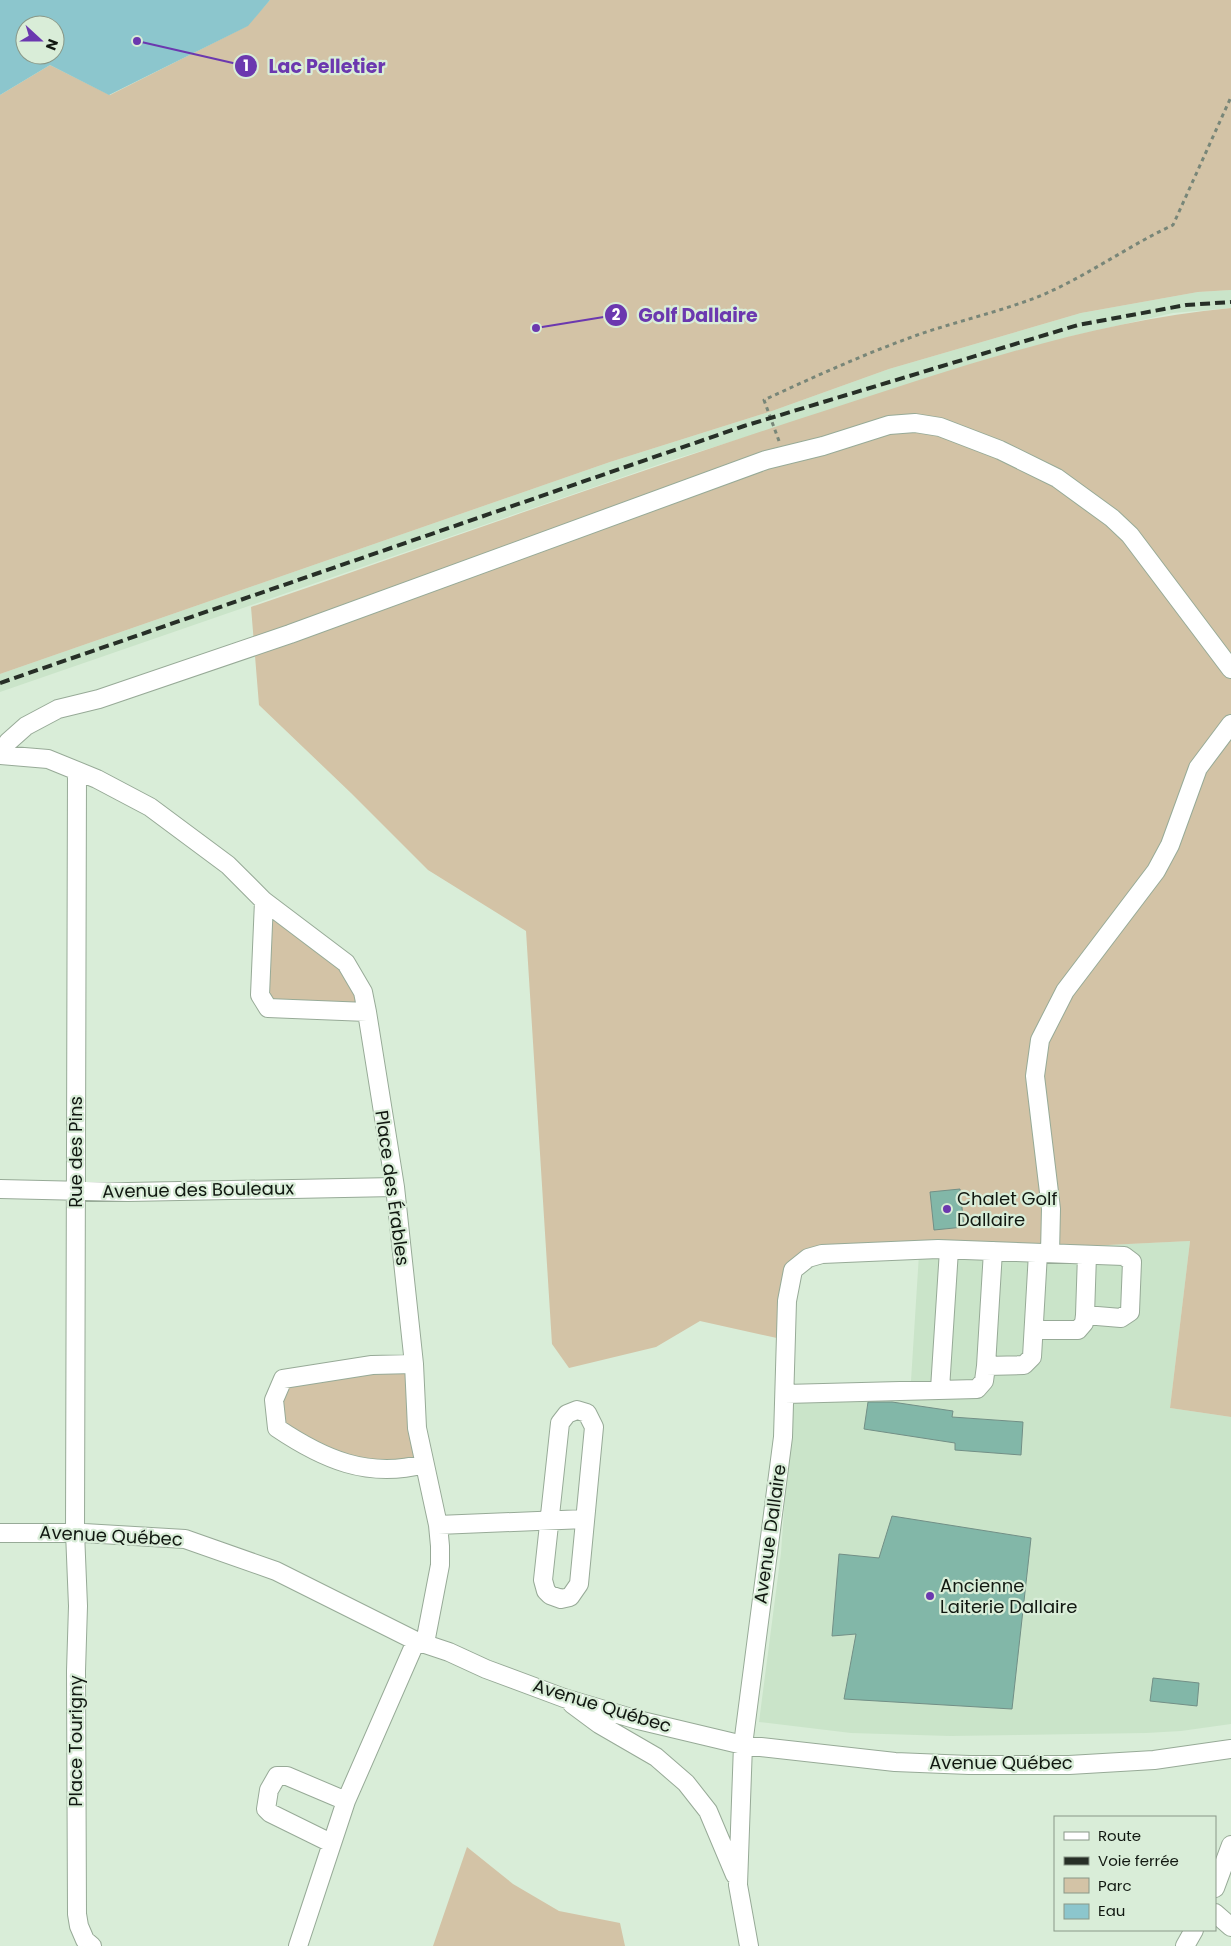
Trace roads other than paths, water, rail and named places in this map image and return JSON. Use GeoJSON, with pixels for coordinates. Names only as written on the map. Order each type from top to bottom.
{"type":"FeatureCollection","features":[{"type":"Feature","properties":{"kind":"street"},"geometry":{"type":"LineString","coordinates":[[1,755],[8,742],[26,726],[58,709],[100,698],[290,634],[766,460],[823,446],[890,424],[915,423],[940,427],[1000,450],[1057,478],[1112,518],[1130,535],[1231,669]]}},
{"type":"Feature","properties":{"kind":"street"},"geometry":{"type":"LineString","coordinates":[[986,1366],[1024,1364],[1032,1356],[1051,1209],[1034,1076],[1040,1040],[1065,991],[1160,865],[1198,768],[1231,724]]}},
{"type":"Feature","properties":{"kind":"street","name":"Place des Érables"},"geometry":{"type":"LineString","coordinates":[[1,755],[48,759],[97,779],[150,807],[228,865],[264,901],[346,963],[363,992],[396,1187],[414,1364],[417,1428],[438,1526],[440,1565],[420,1642]]}},
{"type":"Feature","properties":{"kind":"street","name":"Rue des Pins"},"geometry":{"type":"LineString","coordinates":[[75,1532],[77,771]]}},
{"type":"Feature","properties":{"kind":"street"},"geometry":{"type":"LineString","coordinates":[[264,901],[260,995],[268,1008],[367,1012]]}},
{"type":"Feature","properties":{"kind":"street","name":"Avenue des Bouleaux"},"geometry":{"type":"LineString","coordinates":[[0,1189],[128,1192],[396,1187]]}},
{"type":"Feature","properties":{"kind":"street"},"geometry":{"type":"LineString","coordinates":[[940,1390],[943,1249]]}},
{"type":"Feature","properties":{"kind":"street","name":"Avenue Dallaire"},"geometry":{"type":"LineString","coordinates":[[749,1946],[738,1884],[742,1745],[783,1437],[787,1301],[794,1270],[802,1262],[822,1254],[943,1249],[1124,1256],[1132,1262],[1130,1312],[1121,1318],[1085,1315]]}},
{"type":"Feature","properties":{"kind":"street"},"geometry":{"type":"LineString","coordinates":[[785,1394],[977,1388],[984,1381],[986,1366],[993,1251]]}},
{"type":"Feature","properties":{"kind":"street"},"geometry":{"type":"LineString","coordinates":[[1034,1330],[1078,1330],[1084,1323],[1087,1254]]}},
{"type":"Feature","properties":{"kind":"street"},"geometry":{"type":"LineString","coordinates":[[414,1364],[372,1365],[282,1379],[274,1400],[277,1428],[306,1448],[360,1468],[401,1470],[424,1464]]}},
{"type":"Feature","properties":{"kind":"street"},"geometry":{"type":"LineString","coordinates":[[577,1410],[587,1414],[594,1427],[584,1519],[579,1584],[570,1597],[561,1599],[550,1595],[544,1585],[560,1423],[567,1414],[577,1410]]}},
{"type":"Feature","properties":{"kind":"street"},"geometry":{"type":"LineString","coordinates":[[438,1526],[584,1519]]}},
{"type":"Feature","properties":{"kind":"street","name":"Avenue Québec"},"geometry":{"type":"LineString","coordinates":[[0,1533],[75,1532],[185,1539],[276,1571],[420,1642],[564,1698],[638,1720],[742,1745],[895,1762],[969,1765],[1078,1764],[1154,1760],[1231,1749]]}},
{"type":"Feature","properties":{"kind":"street","name":"Place Tourigny"},"geometry":{"type":"LineString","coordinates":[[75,1532],[78,1606],[76,1671],[77,1914],[79,1926],[85,1940],[92,1946]]}},
{"type":"Feature","properties":{"kind":"street"},"geometry":{"type":"LineString","coordinates":[[298,1946],[309,1917],[330,1843],[346,1801],[420,1642]]}},
{"type":"Feature","properties":{"kind":"street"},"geometry":{"type":"LineString","coordinates":[[564,1698],[598,1724],[656,1757],[686,1783],[708,1811],[738,1884]]}},
{"type":"Feature","properties":{"kind":"street"},"geometry":{"type":"LineString","coordinates":[[330,1843],[270,1813],[266,1809],[269,1790],[277,1776],[287,1776],[346,1801]]}},
{"type":"Feature","properties":{"kind":"street"},"geometry":{"type":"LineString","coordinates":[[1216,1885],[1231,1845]]}},
{"type":"Feature","properties":{"kind":"street"},"geometry":{"type":"LineString","coordinates":[[1216,1914],[1231,1927]]}},
{"type":"Feature","properties":{"kind":"street"},"geometry":{"type":"LineString","coordinates":[[1185,1946],[1193,1931]]}},
{"type":"Feature","properties":{"kind":"water"},"geometry":{"type":"Polygon","coordinates":[[[0,0],[270,0],[248,26],[109,95],[50,65],[0,95],[0,0]]]}},
{"type":"Feature","properties":{"kind":"railway"},"geometry":{"type":"LineString","coordinates":[[0,683],[744,426],[1078,325],[1186,305],[1231,302]]}},
{"type":"Feature","properties":{"kind":"place","name":"Lac Pelletier"},"geometry":{"type":"Point","coordinates":[137,41]}},
{"type":"Feature","properties":{"kind":"place","name":"Golf Dallaire"},"geometry":{"type":"Point","coordinates":[536,328]}},
{"type":"Feature","properties":{"kind":"place","name":"Chalet Golf Dallaire"},"geometry":{"type":"Point","coordinates":[947,1209]}},
{"type":"Feature","properties":{"kind":"place","name":"Ancienne Laiterie Dallaire"},"geometry":{"type":"Point","coordinates":[930,1596]}}]}
